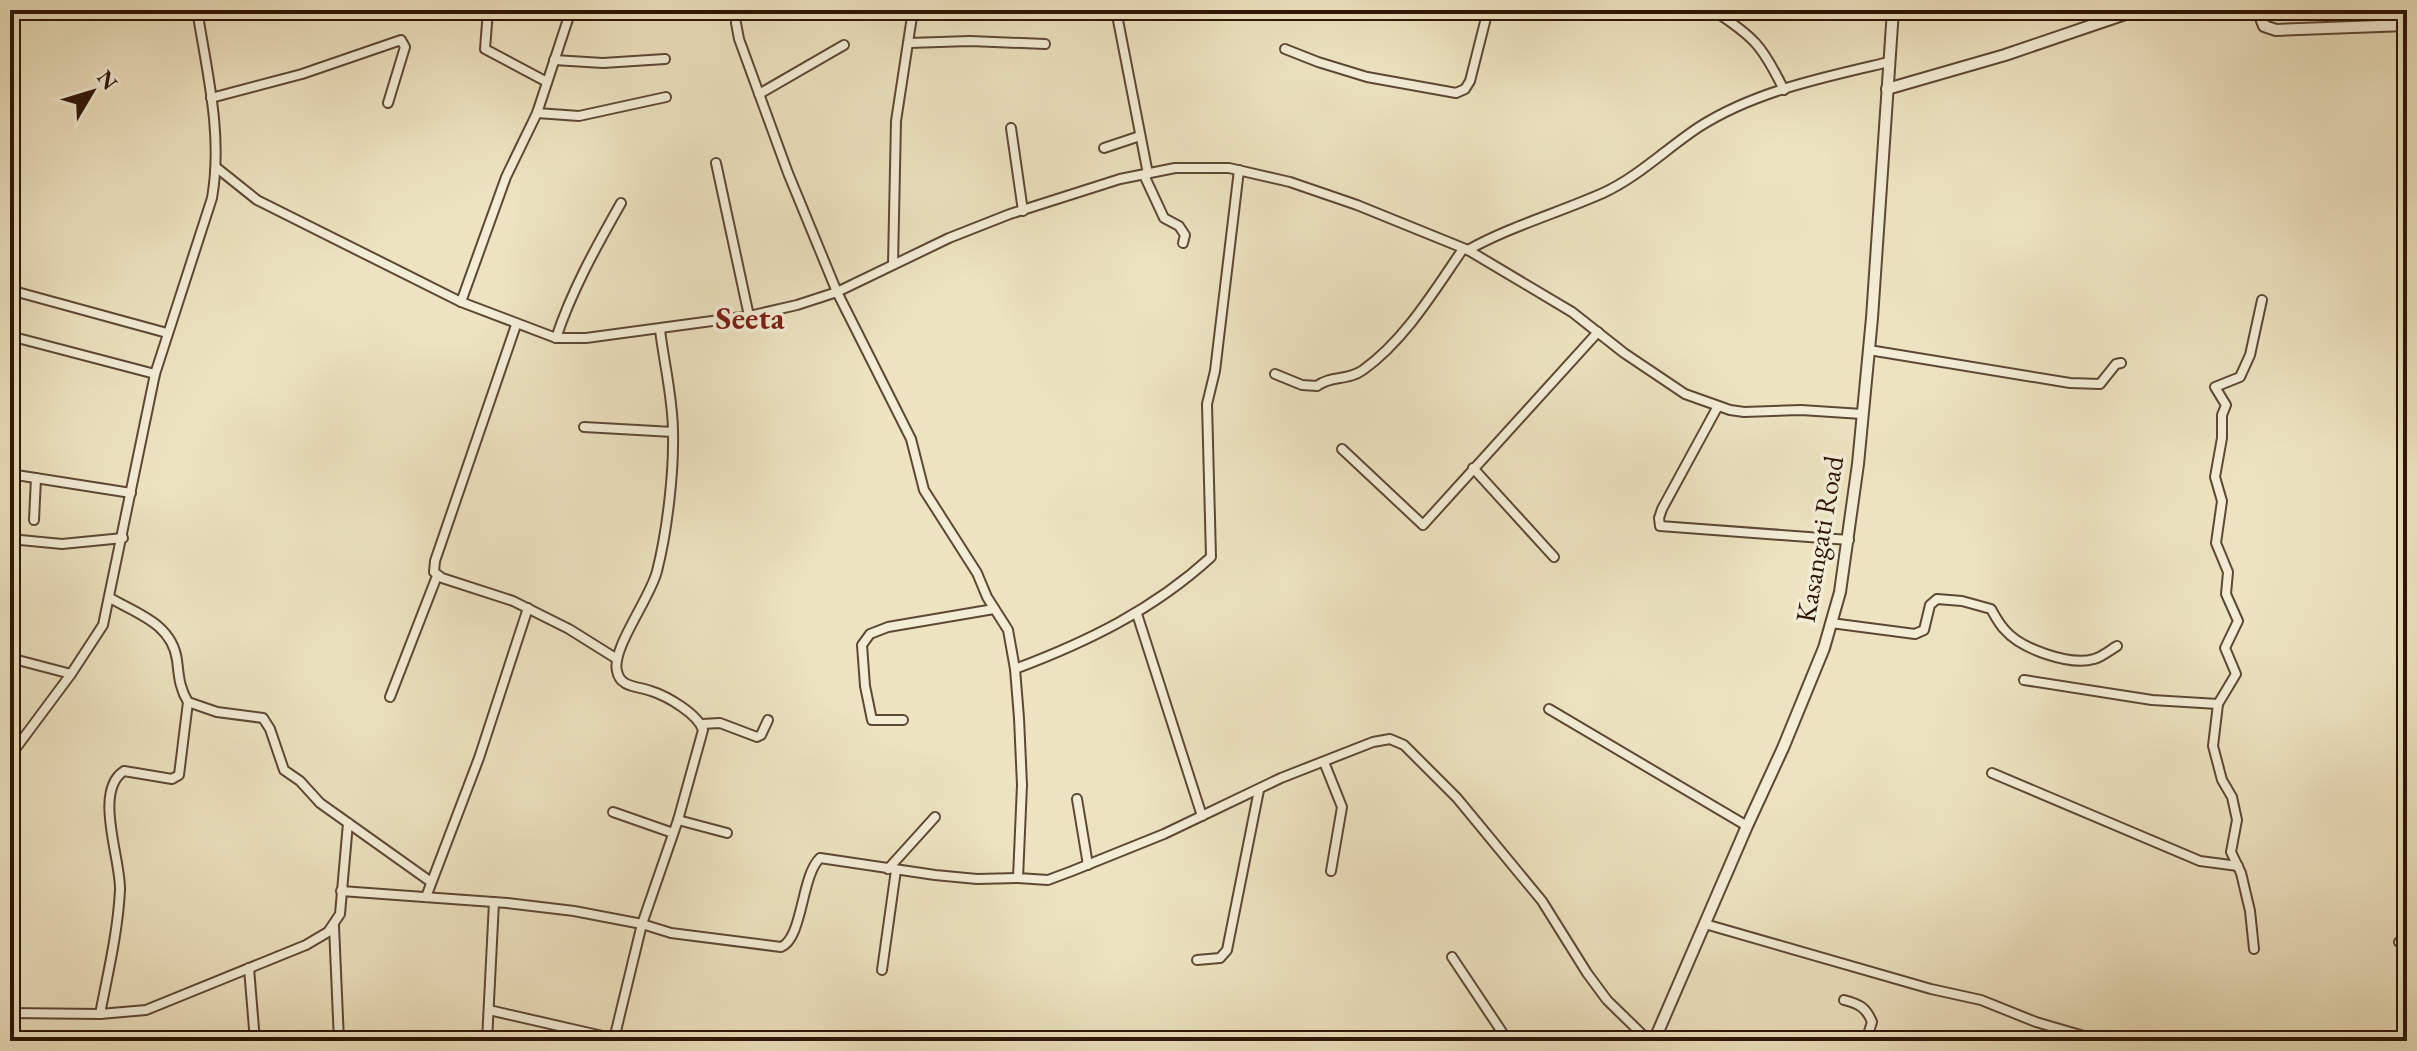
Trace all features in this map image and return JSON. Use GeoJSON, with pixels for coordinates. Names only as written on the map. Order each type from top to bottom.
{"type":"FeatureCollection","features":[{"type":"Feature","properties":{"kind":"street"},"geometry":{"type":"LineString","coordinates":[[10,756],[103,625],[155,374],[203,232],[217,168],[211,98],[197,10]]}},
{"type":"Feature","properties":{"kind":"street"},"geometry":{"type":"LineString","coordinates":[[488,10],[485,49],[547,82]]}},
{"type":"Feature","properties":{"kind":"street"},"geometry":{"type":"LineString","coordinates":[[461,302],[506,177],[537,113],[571,10]]}},
{"type":"Feature","properties":{"kind":"street"},"geometry":{"type":"LineString","coordinates":[[893,264],[896,121],[913,10]]}},
{"type":"Feature","properties":{"kind":"street"},"geometry":{"type":"LineString","coordinates":[[1116,10],[1146,174],[1164,218],[1179,226],[1185,235],[1183,243]]}},
{"type":"Feature","properties":{"kind":"street"},"geometry":{"type":"LineString","coordinates":[[1285,49],[1367,77],[1456,93],[1465,89],[1470,81],[1488,10]]}},
{"type":"Feature","properties":{"kind":"street"},"geometry":{"type":"LineString","coordinates":[[1713,10],[1753,38],[1770,61],[1784,90]]}},
{"type":"Feature","properties":{"kind":"street","name":"Kasangati Road"},"geometry":{"type":"LineString","coordinates":[[1652,1041],[1789,735],[1831,623],[1849,540],[1869,350],[1893,10]]}},
{"type":"Feature","properties":{"kind":"street"},"geometry":{"type":"LineString","coordinates":[[1887,89],[2005,55],[2137,10]]}},
{"type":"Feature","properties":{"kind":"street"},"geometry":{"type":"LineString","coordinates":[[2258,10],[2264,26],[2276,30],[2407,25]]}},
{"type":"Feature","properties":{"kind":"street"},"geometry":{"type":"LineString","coordinates":[[736,23],[739,39],[788,173],[837,292],[911,439],[924,490],[977,573],[1008,630],[1015,669],[1022,785],[1018,878]]}},
{"type":"Feature","properties":{"kind":"street"},"geometry":{"type":"LineString","coordinates":[[211,98],[302,74],[401,40],[405,47],[404,56],[388,103]]}},
{"type":"Feature","properties":{"kind":"street"},"geometry":{"type":"LineString","coordinates":[[909,43],[970,41],[1045,44]]}},
{"type":"Feature","properties":{"kind":"street"},"geometry":{"type":"LineString","coordinates":[[759,94],[844,45]]}},
{"type":"Feature","properties":{"kind":"street"},"geometry":{"type":"LineString","coordinates":[[554,60],[603,63],[665,59]]}},
{"type":"Feature","properties":{"kind":"street"},"geometry":{"type":"LineString","coordinates":[[1275,374],[1302,385],[1317,386],[1327,379],[1348,378],[1363,371],[1404,330],[1465,249],[1605,192],[1699,127],[1733,109],[1784,90],[1889,62]]}},
{"type":"Feature","properties":{"kind":"street"},"geometry":{"type":"LineString","coordinates":[[537,113],[579,116],[666,97]]}},
{"type":"Feature","properties":{"kind":"street"},"geometry":{"type":"LineString","coordinates":[[1011,128],[1023,211]]}},
{"type":"Feature","properties":{"kind":"street"},"geometry":{"type":"LineString","coordinates":[[1104,148],[1140,136]]}},
{"type":"Feature","properties":{"kind":"street"},"geometry":{"type":"LineString","coordinates":[[716,163],[749,316]]}},
{"type":"Feature","properties":{"kind":"street"},"geometry":{"type":"LineString","coordinates":[[217,168],[257,200],[461,302],[556,338],[660,330],[681,323],[749,316],[797,305],[837,292],[949,238],[1120,179],[1175,168],[1239,170],[1290,182],[1343,200],[1465,249],[1572,312],[1685,394],[1744,412],[1801,410],[1862,414]]}},
{"type":"Feature","properties":{"kind":"street"},"geometry":{"type":"LineString","coordinates":[[1015,669],[1107,631],[1137,614],[1211,557],[1207,404],[1215,371],[1239,170]]}},
{"type":"Feature","properties":{"kind":"street"},"geometry":{"type":"LineString","coordinates":[[556,338],[584,268],[621,203]]}},
{"type":"Feature","properties":{"kind":"street"},"geometry":{"type":"LineString","coordinates":[[10,290],[167,333]]}},
{"type":"Feature","properties":{"kind":"street"},"geometry":{"type":"LineString","coordinates":[[2254,949],[2250,911],[2231,852],[2237,820],[2213,746],[2218,704],[2236,674],[2225,648],[2238,621],[2226,594],[2228,572],[2216,543],[2222,501],[2215,477],[2222,438],[2222,415],[2226,405],[2215,387],[2240,377],[2250,355],[2262,300]]}},
{"type":"Feature","properties":{"kind":"street"},"geometry":{"type":"LineString","coordinates":[[516,325],[433,568],[437,576],[528,608],[617,659]]}},
{"type":"Feature","properties":{"kind":"street"},"geometry":{"type":"LineString","coordinates":[[660,330],[673,432],[664,543],[653,587],[617,659],[616,670],[627,685],[653,691],[702,724],[720,723],[757,737],[768,720]]}},
{"type":"Feature","properties":{"kind":"street"},"geometry":{"type":"LineString","coordinates":[[1342,449],[1423,525],[1598,332]]}},
{"type":"Feature","properties":{"kind":"street"},"geometry":{"type":"LineString","coordinates":[[10,336],[155,374]]}},
{"type":"Feature","properties":{"kind":"street"},"geometry":{"type":"LineString","coordinates":[[1869,350],[2070,383],[2100,384],[2116,364],[2121,363]]}},
{"type":"Feature","properties":{"kind":"street"},"geometry":{"type":"LineString","coordinates":[[1718,406],[1662,509],[1660,526],[1849,540]]}},
{"type":"Feature","properties":{"kind":"street"},"geometry":{"type":"LineString","coordinates":[[584,427],[673,432]]}},
{"type":"Feature","properties":{"kind":"street"},"geometry":{"type":"LineString","coordinates":[[1473,468],[1554,557]]}},
{"type":"Feature","properties":{"kind":"street"},"geometry":{"type":"LineString","coordinates":[[10,474],[131,493]]}},
{"type":"Feature","properties":{"kind":"street"},"geometry":{"type":"LineString","coordinates":[[34,520],[36,478]]}},
{"type":"Feature","properties":{"kind":"street"},"geometry":{"type":"LineString","coordinates":[[10,539],[62,544],[123,538]]}},
{"type":"Feature","properties":{"kind":"street"},"geometry":{"type":"LineString","coordinates":[[390,697],[437,576]]}},
{"type":"Feature","properties":{"kind":"street"},"geometry":{"type":"LineString","coordinates":[[100,1014],[120,885],[110,824],[110,788],[124,771],[172,779],[182,772],[188,702],[178,683],[174,644],[169,635],[161,626],[110,598]]}},
{"type":"Feature","properties":{"kind":"street"},"geometry":{"type":"LineString","coordinates":[[1831,623],[1915,634],[1924,630],[1930,605],[1937,599],[1991,609],[2005,630],[2023,646],[2072,660],[2094,659],[2117,646]]}},
{"type":"Feature","properties":{"kind":"street"},"geometry":{"type":"LineString","coordinates":[[426,897],[479,758],[528,608]]}},
{"type":"Feature","properties":{"kind":"street"},"geometry":{"type":"LineString","coordinates":[[903,720],[872,720],[865,686],[862,645],[870,634],[888,627],[994,609]]}},
{"type":"Feature","properties":{"kind":"street"},"geometry":{"type":"LineString","coordinates":[[1137,614],[1202,816]]}},
{"type":"Feature","properties":{"kind":"street"},"geometry":{"type":"LineString","coordinates":[[10,658],[71,674]]}},
{"type":"Feature","properties":{"kind":"street"},"geometry":{"type":"LineString","coordinates":[[2024,680],[2152,700],[2218,704]]}},
{"type":"Feature","properties":{"kind":"street"},"geometry":{"type":"LineString","coordinates":[[188,702],[217,712],[263,718],[284,770],[300,781],[320,803],[431,882]]}},
{"type":"Feature","properties":{"kind":"street"},"geometry":{"type":"LineString","coordinates":[[1549,709],[1747,826]]}},
{"type":"Feature","properties":{"kind":"street"},"geometry":{"type":"LineString","coordinates":[[489,1010],[607,1037],[615,1035],[642,924],[678,820],[703,730],[702,724]]}},
{"type":"Feature","properties":{"kind":"street"},"geometry":{"type":"LineString","coordinates":[[341,891],[574,911],[671,933],[785,946],[791,939],[817,860],[825,858],[977,879],[1048,880],[1202,816],[1281,778],[1373,742],[1390,739],[1404,745],[1457,798],[1542,901],[1607,1000],[1652,1041]]}},
{"type":"Feature","properties":{"kind":"street"},"geometry":{"type":"LineString","coordinates":[[1324,762],[1342,807],[1331,871]]}},
{"type":"Feature","properties":{"kind":"street"},"geometry":{"type":"LineString","coordinates":[[1992,773],[2200,861],[2238,866]]}},
{"type":"Feature","properties":{"kind":"street"},"geometry":{"type":"LineString","coordinates":[[1197,960],[1220,958],[1227,950],[1259,790]]}},
{"type":"Feature","properties":{"kind":"street"},"geometry":{"type":"LineString","coordinates":[[1077,799],[1088,865]]}},
{"type":"Feature","properties":{"kind":"street"},"geometry":{"type":"LineString","coordinates":[[613,812],[673,833]]}},
{"type":"Feature","properties":{"kind":"street"},"geometry":{"type":"LineString","coordinates":[[882,970],[892,869],[935,817]]}},
{"type":"Feature","properties":{"kind":"street"},"geometry":{"type":"LineString","coordinates":[[678,820],[727,833]]}},
{"type":"Feature","properties":{"kind":"street"},"geometry":{"type":"LineString","coordinates":[[339,1041],[334,926],[340,914],[348,823]]}},
{"type":"Feature","properties":{"kind":"street"},"geometry":{"type":"LineString","coordinates":[[487,1041],[494,902]]}},
{"type":"Feature","properties":{"kind":"street"},"geometry":{"type":"LineString","coordinates":[[1705,924],[1931,989],[1981,1000],[2036,1022],[2101,1041]]}},
{"type":"Feature","properties":{"kind":"street"},"geometry":{"type":"LineString","coordinates":[[10,1013],[100,1014],[146,1010],[306,945],[334,926]]}},
{"type":"Feature","properties":{"kind":"street"},"geometry":{"type":"LineString","coordinates":[[1452,957],[1508,1041]]}},
{"type":"Feature","properties":{"kind":"street"},"geometry":{"type":"LineString","coordinates":[[249,968],[255,1041]]}},
{"type":"Feature","properties":{"kind":"street"},"geometry":{"type":"LineString","coordinates":[[1844,1000],[1860,1004],[1868,1012],[1872,1022],[1866,1041]]}},
{"type":"Feature","properties":{"kind":"district","name":"Seeta"},"geometry":{"type":"Point","coordinates":[750,318]}}]}
